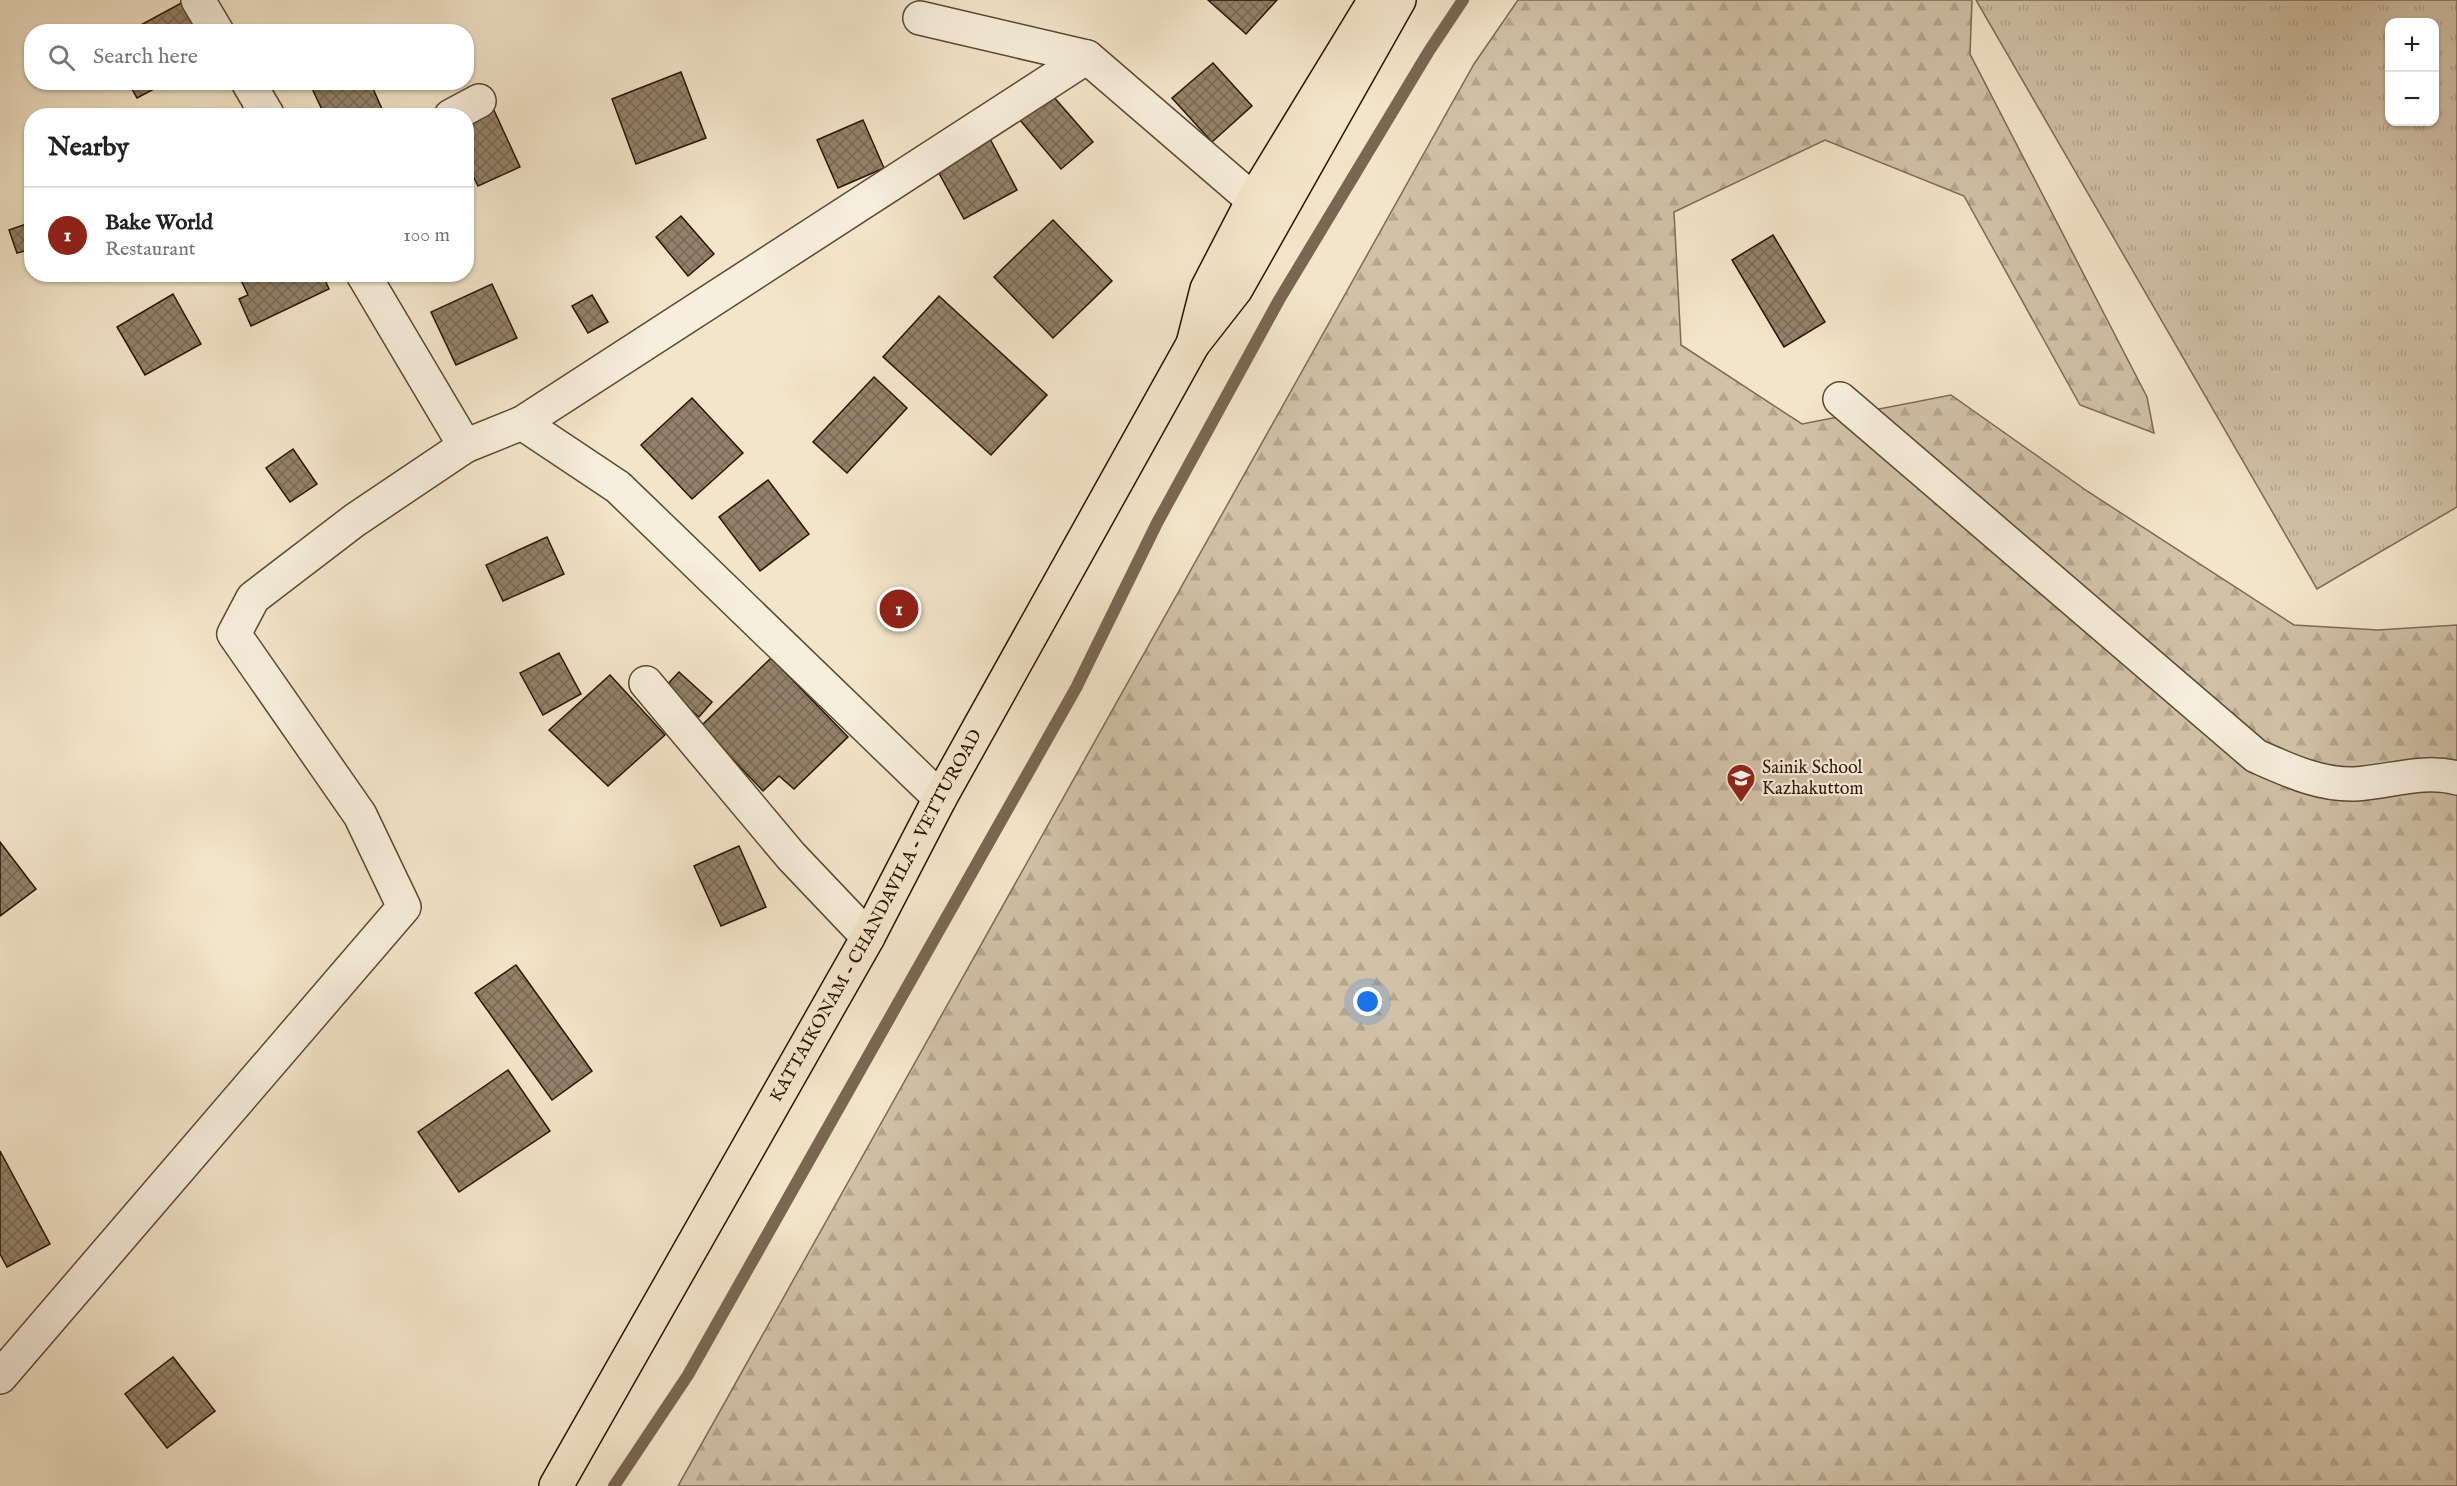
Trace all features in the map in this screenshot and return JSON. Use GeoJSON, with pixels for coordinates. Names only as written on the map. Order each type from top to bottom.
{"type":"FeatureCollection","features":[{"type":"Feature","properties":{"kind":"main road","name":"KATTAIKONAM - CHANDAVILA - VETTUROAD"},"geometry":{"type":"LineString","coordinates":[[1193,344],[1207,289],[1253,200],[1375,0]]}},
{"type":"Feature","properties":{"kind":"main road","name":"KATTAIKONAM - CHANDAVILA - VETTUROAD"},"geometry":{"type":"LineString","coordinates":[[556,1486],[868,937],[940,798],[1193,344],[1236,289],[1399,0]]}},
{"type":"Feature","properties":{"kind":"street"},"geometry":{"type":"LineString","coordinates":[[198,0],[212,24]]}},
{"type":"Feature","properties":{"kind":"street"},"geometry":{"type":"LineString","coordinates":[[920,18],[1087,57],[1253,200]]}},
{"type":"Feature","properties":{"kind":"street"},"geometry":{"type":"LineString","coordinates":[[0,1377],[404,908],[360,815],[234,634],[253,598],[354,520],[465,446],[522,423],[1087,57]]}},
{"type":"Feature","properties":{"kind":"street"},"geometry":{"type":"LineString","coordinates":[[253,90],[263,108]]}},
{"type":"Feature","properties":{"kind":"street"},"geometry":{"type":"LineString","coordinates":[[368,282],[465,446]]}},
{"type":"Feature","properties":{"kind":"street"},"geometry":{"type":"LineString","coordinates":[[1840,399],[2256,756],[2310,779],[2353,784],[2420,776],[2457,778]]}},
{"type":"Feature","properties":{"kind":"street"},"geometry":{"type":"LineString","coordinates":[[522,423],[618,487],[940,798]]}},
{"type":"Feature","properties":{"kind":"street"},"geometry":{"type":"LineString","coordinates":[[646,683],[791,856],[868,937]]}},
{"type":"Feature","properties":{"kind":"green space","name":"Sainik School Kazhakuttom"},"geometry":{"type":"Polygon","coordinates":[[[1518,0],[1972,0],[1970,54],[2147,397],[2154,433],[2080,405],[1964,196],[1825,140],[1674,212],[1681,345],[1802,424],[1951,395],[2087,491],[2294,625],[2378,630],[2457,625],[2457,1486],[678,1486],[1474,64],[1518,0]]]}},
{"type":"Feature","properties":{"kind":"green space"},"geometry":{"type":"Polygon","coordinates":[[[1976,0],[2457,0],[2457,507],[2317,589],[1976,0]]]}},
{"type":"Feature","properties":{"kind":"building"},"geometry":{"type":"Polygon","coordinates":[[[1208,0],[1277,0],[1246,34],[1208,0]]]}},
{"type":"Feature","properties":{"kind":"building"},"geometry":{"type":"Polygon","coordinates":[[[185,1],[198,24],[143,24],[185,1]]]}},
{"type":"Feature","properties":{"kind":"building"},"geometry":{"type":"Polygon","coordinates":[[[1213,63],[1252,106],[1212,142],[1172,98],[1213,63]]]}},
{"type":"Feature","properties":{"kind":"building"},"geometry":{"type":"Polygon","coordinates":[[[681,72],[706,138],[636,164],[612,99],[681,72]]]}},
{"type":"Feature","properties":{"kind":"building"},"geometry":{"type":"Polygon","coordinates":[[[1045,87],[1093,142],[1061,169],[1014,113],[1045,87]]]}},
{"type":"Feature","properties":{"kind":"building"},"geometry":{"type":"Polygon","coordinates":[[[132,90],[152,90],[137,98],[132,90]]]}},
{"type":"Feature","properties":{"kind":"building"},"geometry":{"type":"Polygon","coordinates":[[[313,90],[374,90],[382,108],[321,108],[313,90]]]}},
{"type":"Feature","properties":{"kind":"building"},"geometry":{"type":"Polygon","coordinates":[[[492,106],[520,167],[478,186],[474,178],[474,114],[492,106]]]}},
{"type":"Feature","properties":{"kind":"building"},"geometry":{"type":"Polygon","coordinates":[[[863,120],[884,168],[838,188],[817,140],[863,120]]]}},
{"type":"Feature","properties":{"kind":"building"},"geometry":{"type":"Polygon","coordinates":[[[988,135],[1017,190],[964,219],[934,164],[988,135]]]}},
{"type":"Feature","properties":{"kind":"building"},"geometry":{"type":"Polygon","coordinates":[[[681,216],[714,254],[688,276],[656,237],[681,216]]]}},
{"type":"Feature","properties":{"kind":"building"},"geometry":{"type":"Polygon","coordinates":[[[1053,220],[1112,281],[1053,338],[994,277],[1053,220]]]}},
{"type":"Feature","properties":{"kind":"building"},"geometry":{"type":"Polygon","coordinates":[[[24,225],[24,251],[17,253],[9,230],[24,225]]]}},
{"type":"Feature","properties":{"kind":"building"},"geometry":{"type":"Polygon","coordinates":[[[1773,235],[1825,322],[1784,347],[1732,260],[1773,235]]]}},
{"type":"Feature","properties":{"kind":"building"},"geometry":{"type":"Polygon","coordinates":[[[242,282],[326,282],[329,289],[251,326],[239,299],[248,295],[242,282]]]}},
{"type":"Feature","properties":{"kind":"building"},"geometry":{"type":"Polygon","coordinates":[[[492,284],[517,338],[456,365],[431,312],[492,284]]]}},
{"type":"Feature","properties":{"kind":"building"},"geometry":{"type":"Polygon","coordinates":[[[173,294],[201,344],[145,375],[117,327],[173,294]]]}},
{"type":"Feature","properties":{"kind":"building"},"geometry":{"type":"Polygon","coordinates":[[[592,295],[608,322],[588,333],[572,306],[592,295]]]}},
{"type":"Feature","properties":{"kind":"building"},"geometry":{"type":"Polygon","coordinates":[[[939,296],[1047,395],[991,455],[883,357],[939,296]]]}},
{"type":"Feature","properties":{"kind":"building"},"geometry":{"type":"Polygon","coordinates":[[[874,377],[907,408],[847,473],[813,442],[874,377]]]}},
{"type":"Feature","properties":{"kind":"building"},"geometry":{"type":"Polygon","coordinates":[[[692,398],[743,453],[692,499],[641,445],[692,398]]]}},
{"type":"Feature","properties":{"kind":"building"},"geometry":{"type":"Polygon","coordinates":[[[293,449],[317,484],[290,502],[266,468],[293,449]]]}},
{"type":"Feature","properties":{"kind":"building"},"geometry":{"type":"Polygon","coordinates":[[[768,480],[809,534],[760,571],[719,517],[768,480]]]}},
{"type":"Feature","properties":{"kind":"building"},"geometry":{"type":"Polygon","coordinates":[[[547,537],[564,574],[503,601],[486,565],[547,537]]]}},
{"type":"Feature","properties":{"kind":"building"},"geometry":{"type":"Polygon","coordinates":[[[559,653],[581,694],[543,715],[520,673],[559,653]]]}},
{"type":"Feature","properties":{"kind":"building"},"geometry":{"type":"Polygon","coordinates":[[[771,658],[848,737],[794,789],[779,776],[763,791],[701,726],[771,658]]]}},
{"type":"Feature","properties":{"kind":"building"},"geometry":{"type":"Polygon","coordinates":[[[679,672],[712,702],[699,717],[665,687],[679,672]]]}},
{"type":"Feature","properties":{"kind":"building"},"geometry":{"type":"Polygon","coordinates":[[[610,675],[665,735],[608,786],[549,730],[610,675]]]}},
{"type":"Feature","properties":{"kind":"building"},"geometry":{"type":"Polygon","coordinates":[[[0,842],[36,889],[0,916],[0,842]]]}},
{"type":"Feature","properties":{"kind":"building"},"geometry":{"type":"Polygon","coordinates":[[[739,846],[766,907],[721,926],[694,866],[739,846]]]}},
{"type":"Feature","properties":{"kind":"building"},"geometry":{"type":"Polygon","coordinates":[[[516,965],[592,1071],[552,1100],[475,993],[516,965]]]}},
{"type":"Feature","properties":{"kind":"building"},"geometry":{"type":"Polygon","coordinates":[[[508,1070],[550,1131],[459,1192],[418,1132],[508,1070]]]}},
{"type":"Feature","properties":{"kind":"building"},"geometry":{"type":"Polygon","coordinates":[[[0,1151],[50,1244],[7,1267],[0,1254],[0,1151]]]}},
{"type":"Feature","properties":{"kind":"building"},"geometry":{"type":"Polygon","coordinates":[[[173,1357],[215,1411],[167,1448],[125,1394],[173,1357]]]}},
{"type":"Feature","properties":{"kind":"waterway"},"geometry":{"type":"LineString","coordinates":[[614,1486],[688,1375],[1076,688],[1157,523],[1279,300],[1429,51],[1463,0]]}},
{"type":"Feature","properties":{"kind":"place","name":"Bake World"},"geometry":{"type":"Point","coordinates":[899,609]}},
{"type":"Feature","properties":{"kind":"place","name":"Sainik School Kazhakuttom"},"geometry":{"type":"Point","coordinates":[1741,804]}}]}
